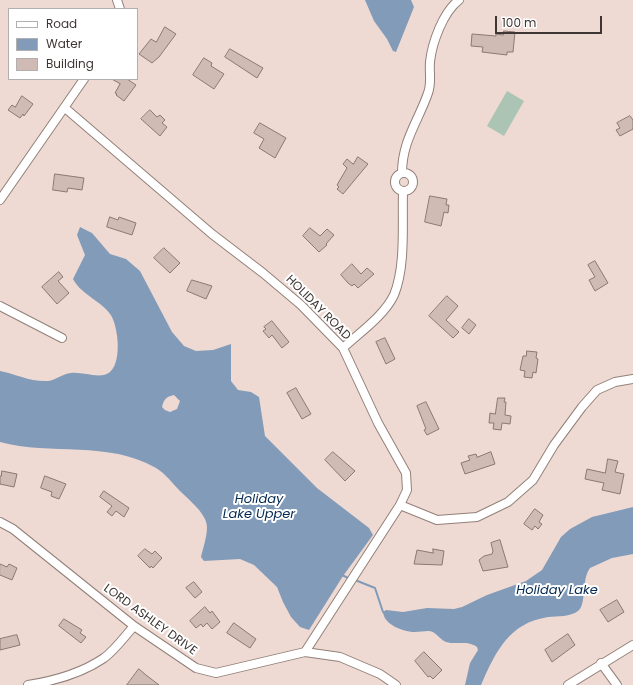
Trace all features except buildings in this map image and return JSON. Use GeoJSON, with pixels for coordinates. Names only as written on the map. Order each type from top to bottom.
{"type":"FeatureCollection","features":[{"type":"Feature","properties":{"kind":"street"},"geometry":{"type":"LineString","coordinates":[[402,173],[402,159],[407,138],[428,92],[431,56],[440,28],[450,9],[459,0]]}},
{"type":"Feature","properties":{"kind":"street"},"geometry":{"type":"LineString","coordinates":[[0,200],[83,80]]}},
{"type":"Feature","properties":{"kind":"street","name":"HOLIDAY ROAD"},"geometry":{"type":"LineString","coordinates":[[65,108],[212,234],[299,303],[343,348],[378,423],[406,473],[406,490],[400,505],[305,652]]}},
{"type":"Feature","properties":{"kind":"street"},"geometry":{"type":"LineString","coordinates":[[402,173],[397,176],[395,182],[396,187],[403,192]]}},
{"type":"Feature","properties":{"kind":"street"},"geometry":{"type":"LineString","coordinates":[[402,173],[411,176],[413,182],[409,190],[403,192]]}},
{"type":"Feature","properties":{"kind":"street"},"geometry":{"type":"LineString","coordinates":[[343,348],[381,313],[393,296],[400,272],[403,192]]}},
{"type":"Feature","properties":{"kind":"street"},"geometry":{"type":"LineString","coordinates":[[0,306],[62,338]]}},
{"type":"Feature","properties":{"kind":"street"},"geometry":{"type":"LineString","coordinates":[[400,505],[437,520],[477,517],[508,502],[533,480],[554,445],[582,407],[598,390],[615,382],[633,379]]}},
{"type":"Feature","properties":{"kind":"street","name":"LORD ASHLEY DRIVE"},"geometry":{"type":"LineString","coordinates":[[0,522],[13,529],[134,626],[196,668],[216,673],[305,652],[340,657],[380,674],[396,685]]}},
{"type":"Feature","properties":{"kind":"street"},"geometry":{"type":"LineString","coordinates":[[28,685],[46,682],[79,672],[105,657],[134,626]]}},
{"type":"Feature","properties":{"kind":"street"},"geometry":{"type":"LineString","coordinates":[[568,685],[601,663],[633,645]]}},
{"type":"Feature","properties":{"kind":"street"},"geometry":{"type":"LineString","coordinates":[[601,663],[617,685]]}},
{"type":"Feature","properties":{"kind":"green space"},"geometry":{"type":"Polygon","coordinates":[[[507,91],[524,101],[504,136],[487,126],[507,91]]]}},
{"type":"Feature","properties":{"kind":"water"},"geometry":{"type":"Polygon","coordinates":[[[365,0],[411,0],[414,7],[396,52],[393,51],[387,39],[374,21],[365,0]]]}},
{"type":"Feature","properties":{"kind":"water","name":"Holiday Lake Upper"},"geometry":{"type":"Polygon","coordinates":[[[80,227],[92,233],[110,254],[126,259],[140,271],[172,332],[184,346],[196,351],[213,350],[231,344],[231,381],[238,390],[251,392],[259,397],[265,436],[317,488],[369,528],[373,535],[343,576],[309,630],[300,627],[291,617],[277,587],[254,565],[240,559],[204,561],[201,557],[206,539],[207,527],[204,517],[166,476],[156,468],[138,459],[119,454],[99,451],[19,446],[0,442],[0,371],[29,379],[48,381],[71,373],[104,375],[110,372],[117,359],[118,340],[112,317],[108,311],[82,290],[73,279],[85,255],[77,235],[80,227]],[[174,395],[171,396],[166,399],[162,407],[170,412],[177,409],[180,401],[174,395]]]}},
{"type":"Feature","properties":{"kind":"water","name":"Holiday Lake"},"geometry":{"type":"Polygon","coordinates":[[[633,507],[633,554],[612,558],[590,568],[587,573],[581,608],[575,613],[535,620],[523,625],[514,632],[506,640],[492,661],[481,685],[465,685],[470,663],[478,650],[477,647],[466,643],[446,642],[431,631],[411,632],[400,629],[387,621],[384,617],[383,612],[386,610],[403,612],[427,608],[454,609],[462,607],[487,595],[526,581],[542,570],[561,537],[570,529],[592,517],[633,507]]]}},
{"type":"Feature","properties":{"kind":"waterway"},"geometry":{"type":"LineString","coordinates":[[342,575],[350,579]]}},
{"type":"Feature","properties":{"kind":"waterway"},"geometry":{"type":"LineString","coordinates":[[355,580],[375,588],[383,612],[385,613]]}}]}
